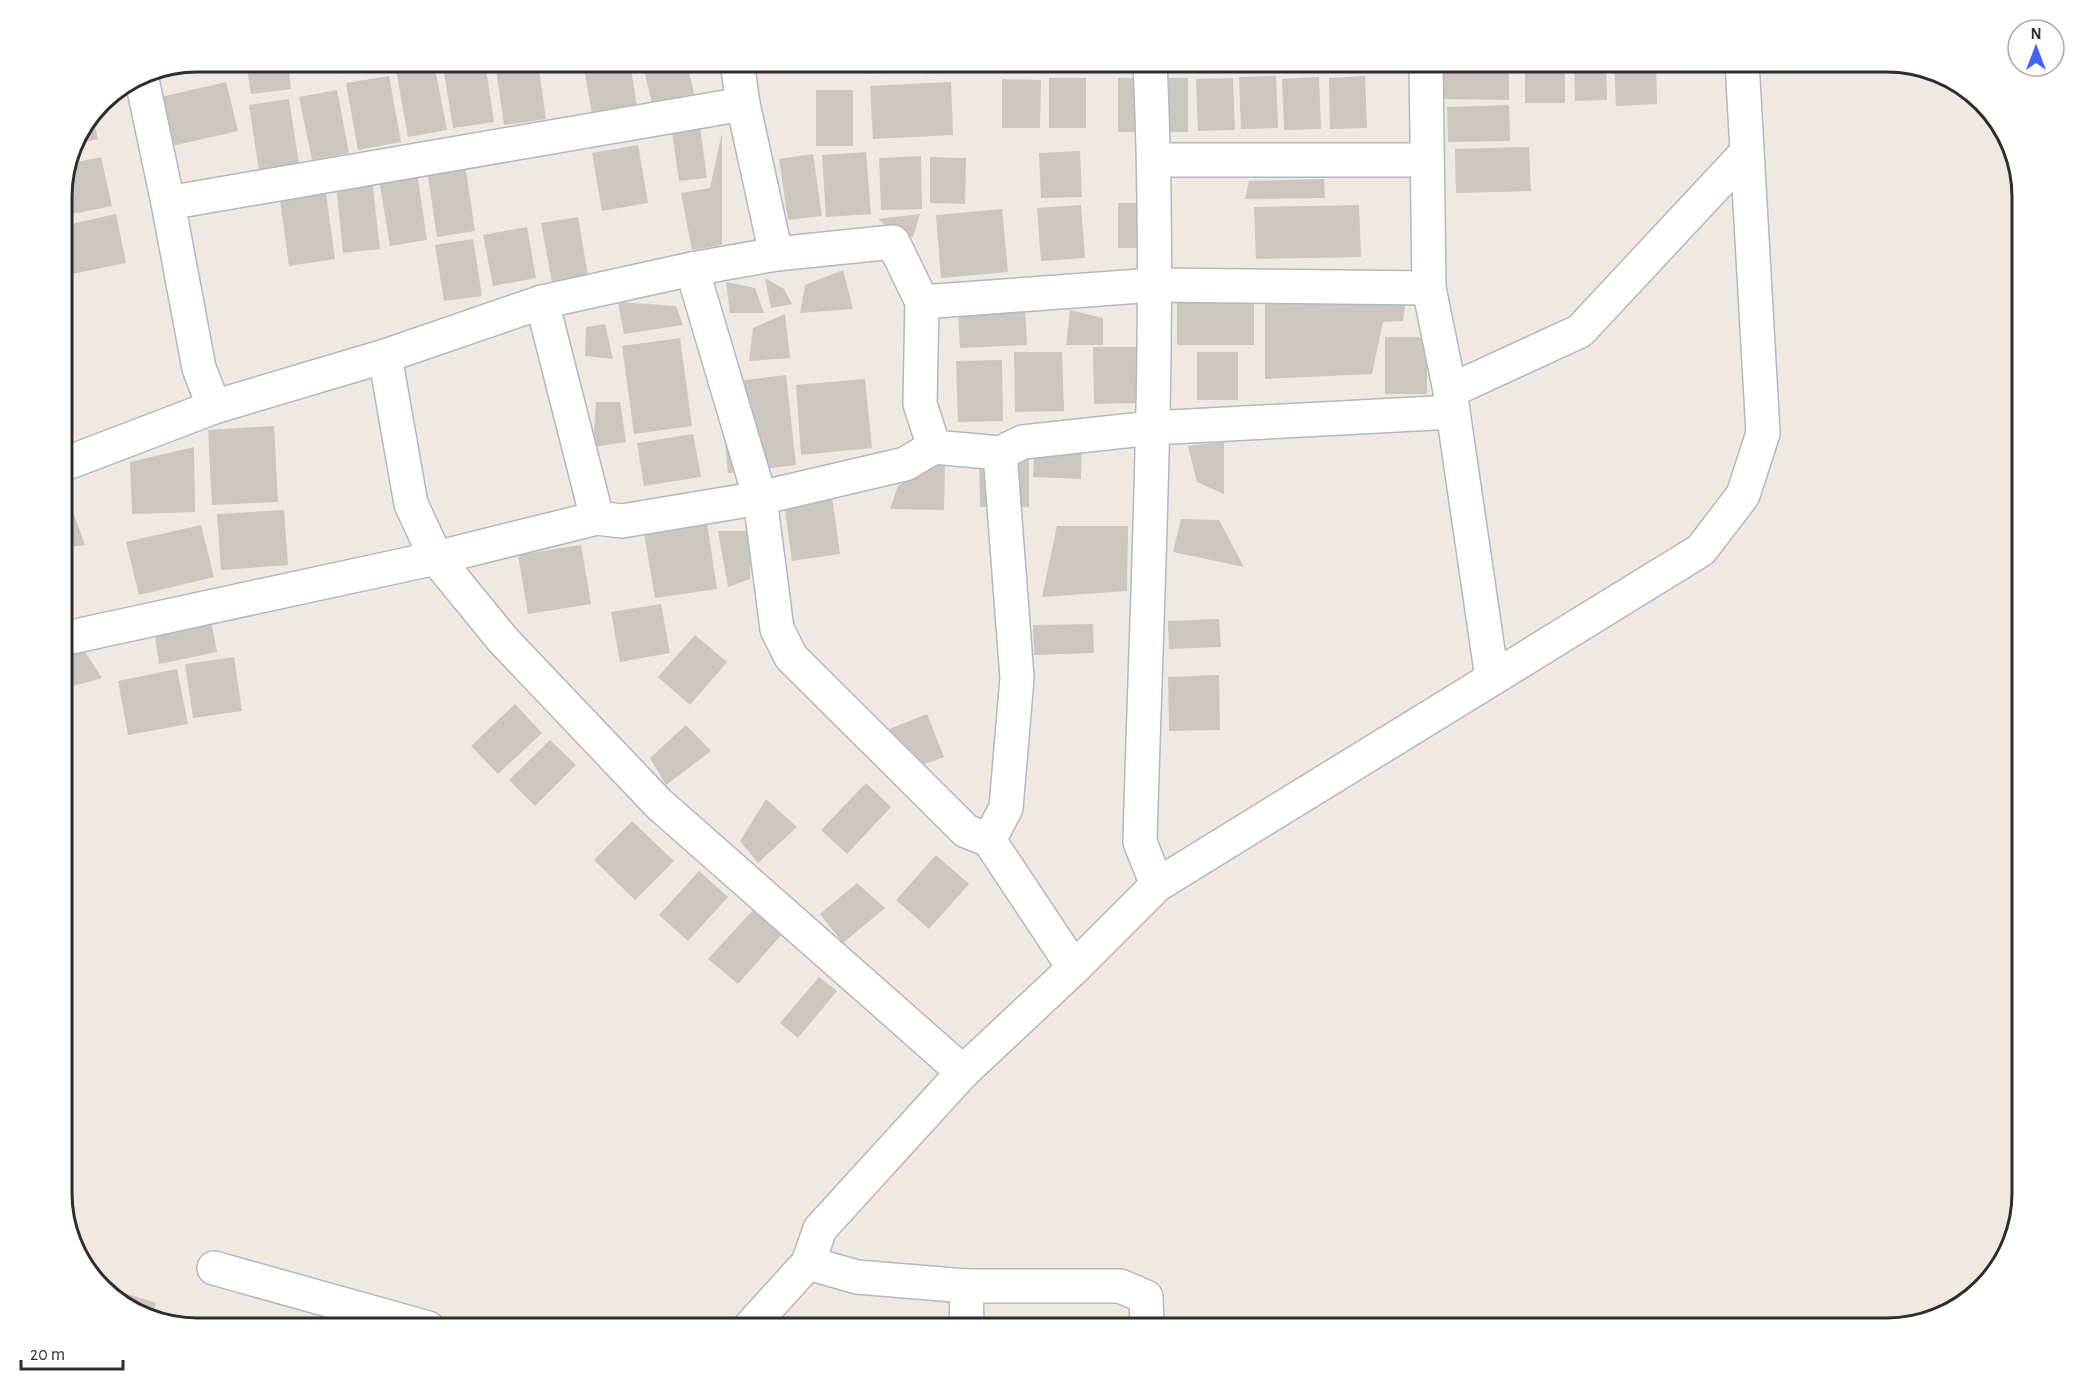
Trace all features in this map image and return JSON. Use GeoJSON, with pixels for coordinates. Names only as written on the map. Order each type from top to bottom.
{"type":"FeatureCollection","features":[{"type":"Feature","properties":{"kind":"street"},"geometry":{"type":"LineString","coordinates":[[738,72],[743,104],[776,254]]}},
{"type":"Feature","properties":{"kind":"street"},"geometry":{"type":"LineString","coordinates":[[1150,72],[1154,160],[1154,285],[1140,842],[1157,885]]}},
{"type":"Feature","properties":{"kind":"street"},"geometry":{"type":"LineString","coordinates":[[1426,72],[1429,288],[1452,401],[1492,678]]}},
{"type":"Feature","properties":{"kind":"street"},"geometry":{"type":"LineString","coordinates":[[759,1318],[808,1263],[820,1229],[963,1072],[1074,968],[1157,885],[1701,550],[1743,495],[1763,433],[1743,72]]}},
{"type":"Feature","properties":{"kind":"street"},"geometry":{"type":"LineString","coordinates":[[143,84],[199,368],[214,407]]}},
{"type":"Feature","properties":{"kind":"street"},"geometry":{"type":"LineString","coordinates":[[168,203],[743,104]]}},
{"type":"Feature","properties":{"kind":"street"},"geometry":{"type":"LineString","coordinates":[[72,637],[436,558],[597,518],[622,521],[760,498],[905,464],[934,447],[1000,453],[1023,442],[1452,401],[1580,331],[1748,153]]}},
{"type":"Feature","properties":{"kind":"street"},"geometry":{"type":"LineString","coordinates":[[1154,160],[1426,160]]}},
{"type":"Feature","properties":{"kind":"street"},"geometry":{"type":"LineString","coordinates":[[72,461],[214,407],[385,356],[543,302],[692,268],[776,254],[893,242],[922,302],[920,404],[934,447]]}},
{"type":"Feature","properties":{"kind":"street"},"geometry":{"type":"LineString","coordinates":[[692,268],[760,498],[777,629],[791,657],[966,831],[988,840],[1074,968]]}},
{"type":"Feature","properties":{"kind":"street"},"geometry":{"type":"LineString","coordinates":[[922,302],[1154,285],[1429,288]]}},
{"type":"Feature","properties":{"kind":"street"},"geometry":{"type":"LineString","coordinates":[[543,302],[597,518]]}},
{"type":"Feature","properties":{"kind":"street"},"geometry":{"type":"LineString","coordinates":[[385,356],[411,504],[436,558],[502,640],[659,804],[963,1072]]}},
{"type":"Feature","properties":{"kind":"street"},"geometry":{"type":"LineString","coordinates":[[988,840],[1006,808],[1017,678],[1000,453]]}},
{"type":"Feature","properties":{"kind":"street"},"geometry":{"type":"LineString","coordinates":[[808,1263],[857,1277],[966,1286],[1120,1286],[1146,1297],[1147,1318]]}},
{"type":"Feature","properties":{"kind":"street"},"geometry":{"type":"LineString","coordinates":[[214,1268],[389,1318]]}},
{"type":"Feature","properties":{"kind":"street"},"geometry":{"type":"LineString","coordinates":[[966,1286],[967,1318]]}},
{"type":"Feature","properties":{"kind":"building"},"geometry":{"type":"Polygon","coordinates":[[[248,72],[289,72],[291,89],[251,94],[248,72]]]}},
{"type":"Feature","properties":{"kind":"building"},"geometry":{"type":"Polygon","coordinates":[[[396,72],[436,72],[447,130],[408,137],[396,72]]]}},
{"type":"Feature","properties":{"kind":"building"},"geometry":{"type":"Polygon","coordinates":[[[444,72],[486,72],[494,122],[453,128],[444,72]]]}},
{"type":"Feature","properties":{"kind":"building"},"geometry":{"type":"Polygon","coordinates":[[[496,72],[539,72],[546,119],[504,125],[496,72]]]}},
{"type":"Feature","properties":{"kind":"building"},"geometry":{"type":"Polygon","coordinates":[[[585,72],[632,72],[637,107],[592,114],[585,72]]]}},
{"type":"Feature","properties":{"kind":"building"},"geometry":{"type":"Polygon","coordinates":[[[644,72],[689,72],[694,94],[652,103],[644,72]]]}},
{"type":"Feature","properties":{"kind":"building"},"geometry":{"type":"Polygon","coordinates":[[[865,72],[910,72],[865,74],[865,72]]]}},
{"type":"Feature","properties":{"kind":"building"},"geometry":{"type":"Polygon","coordinates":[[[924,72],[961,72],[924,74],[924,72]]]}},
{"type":"Feature","properties":{"kind":"building"},"geometry":{"type":"Polygon","coordinates":[[[1442,72],[1509,72],[1509,100],[1442,99],[1442,72]]]}},
{"type":"Feature","properties":{"kind":"building"},"geometry":{"type":"Polygon","coordinates":[[[1525,72],[1565,72],[1565,103],[1525,103],[1525,72]]]}},
{"type":"Feature","properties":{"kind":"building"},"geometry":{"type":"Polygon","coordinates":[[[1574,72],[1606,72],[1607,100],[1575,101],[1574,72]]]}},
{"type":"Feature","properties":{"kind":"building"},"geometry":{"type":"Polygon","coordinates":[[[1614,72],[1656,72],[1657,104],[1616,106],[1614,72]]]}},
{"type":"Feature","properties":{"kind":"building"},"geometry":{"type":"Polygon","coordinates":[[[389,76],[401,142],[358,150],[346,83],[389,76]]]}},
{"type":"Feature","properties":{"kind":"building"},"geometry":{"type":"Polygon","coordinates":[[[1276,76],[1278,128],[1241,129],[1239,77],[1276,76]]]}},
{"type":"Feature","properties":{"kind":"building"},"geometry":{"type":"Polygon","coordinates":[[[1365,76],[1367,128],[1330,129],[1329,78],[1365,76]]]}},
{"type":"Feature","properties":{"kind":"building"},"geometry":{"type":"Polygon","coordinates":[[[1319,77],[1321,129],[1284,130],[1282,79],[1319,77]]]}},
{"type":"Feature","properties":{"kind":"building"},"geometry":{"type":"Polygon","coordinates":[[[1049,78],[1086,78],[1086,128],[1049,128],[1049,78]]]}},
{"type":"Feature","properties":{"kind":"building"},"geometry":{"type":"Polygon","coordinates":[[[1118,78],[1188,78],[1188,132],[1118,132],[1118,78]]]}},
{"type":"Feature","properties":{"kind":"building"},"geometry":{"type":"Polygon","coordinates":[[[1233,78],[1235,130],[1198,131],[1196,79],[1233,78]]]}},
{"type":"Feature","properties":{"kind":"building"},"geometry":{"type":"Polygon","coordinates":[[[1002,79],[1041,80],[1040,128],[1002,128],[1002,79]]]}},
{"type":"Feature","properties":{"kind":"building"},"geometry":{"type":"Polygon","coordinates":[[[226,82],[238,131],[172,146],[161,97],[226,82]]]}},
{"type":"Feature","properties":{"kind":"building"},"geometry":{"type":"Polygon","coordinates":[[[951,82],[953,135],[873,139],[870,86],[951,82]]]}},
{"type":"Feature","properties":{"kind":"building"},"geometry":{"type":"Polygon","coordinates":[[[337,90],[349,153],[312,160],[299,97],[337,90]]]}},
{"type":"Feature","properties":{"kind":"building"},"geometry":{"type":"Polygon","coordinates":[[[816,90],[853,90],[853,146],[816,146],[816,90]]]}},
{"type":"Feature","properties":{"kind":"building"},"geometry":{"type":"Polygon","coordinates":[[[289,99],[299,164],[259,171],[249,105],[289,99]]]}},
{"type":"Feature","properties":{"kind":"building"},"geometry":{"type":"Polygon","coordinates":[[[1509,105],[1510,141],[1448,142],[1447,107],[1509,105]]]}},
{"type":"Feature","properties":{"kind":"building"},"geometry":{"type":"Polygon","coordinates":[[[698,113],[707,178],[679,181],[670,117],[698,113]]]}},
{"type":"Feature","properties":{"kind":"building"},"geometry":{"type":"Polygon","coordinates":[[[95,125],[98,139],[85,142],[95,125]]]}},
{"type":"Feature","properties":{"kind":"building"},"geometry":{"type":"Polygon","coordinates":[[[722,132],[722,245],[692,250],[681,193],[710,188],[722,132]]]}},
{"type":"Feature","properties":{"kind":"building"},"geometry":{"type":"Polygon","coordinates":[[[638,145],[648,203],[602,211],[592,153],[638,145]]]}},
{"type":"Feature","properties":{"kind":"building"},"geometry":{"type":"Polygon","coordinates":[[[1529,147],[1531,191],[1456,193],[1455,149],[1529,147]]]}},
{"type":"Feature","properties":{"kind":"building"},"geometry":{"type":"Polygon","coordinates":[[[1080,151],[1082,197],[1041,198],[1039,153],[1080,151]]]}},
{"type":"Feature","properties":{"kind":"building"},"geometry":{"type":"Polygon","coordinates":[[[866,152],[871,214],[826,217],[822,155],[866,152]]]}},
{"type":"Feature","properties":{"kind":"building"},"geometry":{"type":"Polygon","coordinates":[[[813,154],[822,216],[788,220],[779,159],[813,154]]]}},
{"type":"Feature","properties":{"kind":"building"},"geometry":{"type":"Polygon","coordinates":[[[921,156],[922,209],[881,210],[879,158],[921,156]]]}},
{"type":"Feature","properties":{"kind":"building"},"geometry":{"type":"Polygon","coordinates":[[[101,157],[112,206],[72,214],[72,188],[77,162],[101,157]]]}},
{"type":"Feature","properties":{"kind":"building"},"geometry":{"type":"Polygon","coordinates":[[[930,157],[966,158],[965,204],[930,203],[930,157]]]}},
{"type":"Feature","properties":{"kind":"building"},"geometry":{"type":"Polygon","coordinates":[[[465,164],[475,231],[437,237],[427,169],[465,164]]]}},
{"type":"Feature","properties":{"kind":"building"},"geometry":{"type":"Polygon","coordinates":[[[417,173],[427,240],[390,246],[379,179],[417,173]]]}},
{"type":"Feature","properties":{"kind":"building"},"geometry":{"type":"Polygon","coordinates":[[[1324,179],[1325,198],[1245,199],[1249,181],[1324,179]]]}},
{"type":"Feature","properties":{"kind":"building"},"geometry":{"type":"Polygon","coordinates":[[[372,180],[380,249],[343,253],[336,184],[372,180]]]}},
{"type":"Feature","properties":{"kind":"building"},"geometry":{"type":"Polygon","coordinates":[[[325,187],[335,259],[289,266],[279,193],[325,187]]]}},
{"type":"Feature","properties":{"kind":"building"},"geometry":{"type":"Polygon","coordinates":[[[1118,203],[1160,203],[1160,248],[1118,248],[1118,203]]]}},
{"type":"Feature","properties":{"kind":"building"},"geometry":{"type":"Polygon","coordinates":[[[1081,205],[1085,258],[1041,261],[1037,208],[1081,205]]]}},
{"type":"Feature","properties":{"kind":"building"},"geometry":{"type":"Polygon","coordinates":[[[1359,205],[1361,257],[1256,259],[1254,207],[1359,205]]]}},
{"type":"Feature","properties":{"kind":"building"},"geometry":{"type":"Polygon","coordinates":[[[1002,209],[1008,272],[941,278],[936,215],[1002,209]]]}},
{"type":"Feature","properties":{"kind":"building"},"geometry":{"type":"Polygon","coordinates":[[[116,214],[126,263],[72,274],[72,224],[116,214]]]}},
{"type":"Feature","properties":{"kind":"building"},"geometry":{"type":"Polygon","coordinates":[[[920,214],[913,237],[899,236],[878,219],[920,214]]]}},
{"type":"Feature","properties":{"kind":"building"},"geometry":{"type":"Polygon","coordinates":[[[578,217],[589,282],[553,288],[541,223],[578,217]]]}},
{"type":"Feature","properties":{"kind":"building"},"geometry":{"type":"Polygon","coordinates":[[[527,227],[536,278],[493,286],[483,235],[527,227]]]}},
{"type":"Feature","properties":{"kind":"building"},"geometry":{"type":"Polygon","coordinates":[[[473,239],[482,296],[444,301],[435,245],[473,239]]]}},
{"type":"Feature","properties":{"kind":"building"},"geometry":{"type":"Polygon","coordinates":[[[843,270],[853,309],[800,313],[805,285],[843,270]]]}},
{"type":"Feature","properties":{"kind":"building"},"geometry":{"type":"Polygon","coordinates":[[[765,278],[784,289],[792,304],[771,308],[765,278]]]}},
{"type":"Feature","properties":{"kind":"building"},"geometry":{"type":"Polygon","coordinates":[[[726,282],[755,288],[764,313],[730,313],[726,282]]]}},
{"type":"Feature","properties":{"kind":"building"},"geometry":{"type":"Polygon","coordinates":[[[1265,293],[1406,300],[1403,321],[1383,322],[1372,374],[1265,379],[1265,293]]]}},
{"type":"Feature","properties":{"kind":"building"},"geometry":{"type":"Polygon","coordinates":[[[1177,299],[1254,303],[1254,345],[1177,345],[1177,299]]]}},
{"type":"Feature","properties":{"kind":"building"},"geometry":{"type":"Polygon","coordinates":[[[618,302],[676,306],[683,325],[624,334],[618,302]]]}},
{"type":"Feature","properties":{"kind":"building"},"geometry":{"type":"Polygon","coordinates":[[[1025,306],[1027,345],[960,348],[958,310],[1025,306]]]}},
{"type":"Feature","properties":{"kind":"building"},"geometry":{"type":"Polygon","coordinates":[[[1070,310],[1103,318],[1103,345],[1066,345],[1070,310]]]}},
{"type":"Feature","properties":{"kind":"building"},"geometry":{"type":"Polygon","coordinates":[[[785,314],[790,358],[749,361],[753,328],[785,314]]]}},
{"type":"Feature","properties":{"kind":"building"},"geometry":{"type":"Polygon","coordinates":[[[605,324],[613,359],[585,356],[586,327],[605,324]]]}},
{"type":"Feature","properties":{"kind":"building"},"geometry":{"type":"Polygon","coordinates":[[[1385,337],[1427,337],[1427,394],[1385,394],[1385,337]]]}},
{"type":"Feature","properties":{"kind":"building"},"geometry":{"type":"Polygon","coordinates":[[[680,338],[692,426],[634,434],[622,346],[680,338]]]}},
{"type":"Feature","properties":{"kind":"building"},"geometry":{"type":"Polygon","coordinates":[[[1093,347],[1136,347],[1137,403],[1094,404],[1093,347]]]}},
{"type":"Feature","properties":{"kind":"building"},"geometry":{"type":"Polygon","coordinates":[[[1014,352],[1062,352],[1064,411],[1015,412],[1014,352]]]}},
{"type":"Feature","properties":{"kind":"building"},"geometry":{"type":"Polygon","coordinates":[[[1197,352],[1238,352],[1238,400],[1197,400],[1197,352]]]}},
{"type":"Feature","properties":{"kind":"building"},"geometry":{"type":"Polygon","coordinates":[[[1002,360],[1003,421],[958,422],[956,361],[1002,360]]]}},
{"type":"Feature","properties":{"kind":"building"},"geometry":{"type":"Polygon","coordinates":[[[786,375],[796,465],[728,473],[719,383],[786,375]]]}},
{"type":"Feature","properties":{"kind":"building"},"geometry":{"type":"Polygon","coordinates":[[[865,379],[872,448],[801,455],[796,385],[865,379]]]}},
{"type":"Feature","properties":{"kind":"building"},"geometry":{"type":"Polygon","coordinates":[[[596,402],[620,402],[626,442],[593,447],[596,402]]]}},
{"type":"Feature","properties":{"kind":"building"},"geometry":{"type":"Polygon","coordinates":[[[274,426],[278,502],[212,505],[208,430],[274,426]]]}},
{"type":"Feature","properties":{"kind":"building"},"geometry":{"type":"Polygon","coordinates":[[[693,434],[701,477],[644,486],[637,443],[693,434]]]}},
{"type":"Feature","properties":{"kind":"building"},"geometry":{"type":"Polygon","coordinates":[[[1035,438],[1082,439],[1081,479],[1033,477],[1035,438]]]}},
{"type":"Feature","properties":{"kind":"building"},"geometry":{"type":"Polygon","coordinates":[[[1224,442],[1224,494],[1197,482],[1188,446],[1224,442]]]}},
{"type":"Feature","properties":{"kind":"building"},"geometry":{"type":"Polygon","coordinates":[[[194,447],[195,512],[132,514],[130,462],[194,447]]]}},
{"type":"Feature","properties":{"kind":"building"},"geometry":{"type":"Polygon","coordinates":[[[979,456],[1029,456],[1029,507],[980,507],[979,456]]]}},
{"type":"Feature","properties":{"kind":"building"},"geometry":{"type":"Polygon","coordinates":[[[945,459],[944,510],[890,509],[898,486],[945,459]]]}},
{"type":"Feature","properties":{"kind":"building"},"geometry":{"type":"Polygon","coordinates":[[[832,497],[840,554],[792,561],[784,503],[832,497]]]}},
{"type":"Feature","properties":{"kind":"building"},"geometry":{"type":"Polygon","coordinates":[[[72,509],[85,545],[72,547],[72,509]]]}},
{"type":"Feature","properties":{"kind":"building"},"geometry":{"type":"Polygon","coordinates":[[[284,510],[288,565],[221,570],[217,514],[284,510]]]}},
{"type":"Feature","properties":{"kind":"building"},"geometry":{"type":"Polygon","coordinates":[[[1181,519],[1219,520],[1244,567],[1173,552],[1181,519]]]}},
{"type":"Feature","properties":{"kind":"building"},"geometry":{"type":"Polygon","coordinates":[[[707,523],[717,589],[655,598],[644,533],[707,523]]]}},
{"type":"Feature","properties":{"kind":"building"},"geometry":{"type":"Polygon","coordinates":[[[201,525],[214,577],[139,595],[126,542],[201,525]]]}},
{"type":"Feature","properties":{"kind":"building"},"geometry":{"type":"Polygon","coordinates":[[[1057,526],[1128,526],[1127,591],[1042,597],[1057,526]]]}},
{"type":"Feature","properties":{"kind":"building"},"geometry":{"type":"Polygon","coordinates":[[[718,531],[752,531],[750,579],[728,587],[718,531]]]}},
{"type":"Feature","properties":{"kind":"building"},"geometry":{"type":"Polygon","coordinates":[[[581,545],[591,604],[528,614],[518,555],[581,545]]]}},
{"type":"Feature","properties":{"kind":"building"},"geometry":{"type":"Polygon","coordinates":[[[661,604],[670,653],[620,662],[611,612],[661,604]]]}},
{"type":"Feature","properties":{"kind":"building"},"geometry":{"type":"Polygon","coordinates":[[[1219,619],[1221,647],[1169,649],[1168,621],[1219,619]]]}},
{"type":"Feature","properties":{"kind":"building"},"geometry":{"type":"Polygon","coordinates":[[[211,621],[217,652],[159,664],[154,628],[211,621]]]}},
{"type":"Feature","properties":{"kind":"building"},"geometry":{"type":"Polygon","coordinates":[[[1093,624],[1094,653],[1034,655],[1033,625],[1093,624]]]}},
{"type":"Feature","properties":{"kind":"building"},"geometry":{"type":"Polygon","coordinates":[[[695,635],[727,662],[690,705],[658,677],[695,635]]]}},
{"type":"Feature","properties":{"kind":"building"},"geometry":{"type":"Polygon","coordinates":[[[84,650],[102,678],[72,686],[72,654],[84,650]]]}},
{"type":"Feature","properties":{"kind":"building"},"geometry":{"type":"Polygon","coordinates":[[[234,657],[242,711],[193,718],[185,664],[234,657]]]}},
{"type":"Feature","properties":{"kind":"building"},"geometry":{"type":"Polygon","coordinates":[[[177,669],[188,724],[128,735],[118,681],[177,669]]]}},
{"type":"Feature","properties":{"kind":"building"},"geometry":{"type":"Polygon","coordinates":[[[1219,675],[1220,730],[1169,731],[1168,677],[1219,675]]]}},
{"type":"Feature","properties":{"kind":"building"},"geometry":{"type":"Polygon","coordinates":[[[515,704],[542,733],[498,774],[471,746],[515,704]]]}},
{"type":"Feature","properties":{"kind":"building"},"geometry":{"type":"Polygon","coordinates":[[[927,714],[944,757],[895,775],[879,733],[927,714]]]}},
{"type":"Feature","properties":{"kind":"building"},"geometry":{"type":"Polygon","coordinates":[[[686,725],[711,751],[666,785],[650,758],[686,725]]]}},
{"type":"Feature","properties":{"kind":"building"},"geometry":{"type":"Polygon","coordinates":[[[550,740],[576,765],[535,806],[509,780],[550,740]]]}},
{"type":"Feature","properties":{"kind":"building"},"geometry":{"type":"Polygon","coordinates":[[[866,783],[891,807],[847,854],[821,830],[866,783]]]}},
{"type":"Feature","properties":{"kind":"building"},"geometry":{"type":"Polygon","coordinates":[[[766,799],[797,827],[758,863],[740,841],[766,799]]]}},
{"type":"Feature","properties":{"kind":"building"},"geometry":{"type":"Polygon","coordinates":[[[632,821],[674,861],[635,900],[594,860],[632,821]]]}},
{"type":"Feature","properties":{"kind":"building"},"geometry":{"type":"Polygon","coordinates":[[[936,855],[969,884],[929,929],[896,900],[936,855]]]}},
{"type":"Feature","properties":{"kind":"building"},"geometry":{"type":"Polygon","coordinates":[[[699,871],[728,897],[688,941],[659,915],[699,871]]]}},
{"type":"Feature","properties":{"kind":"building"},"geometry":{"type":"Polygon","coordinates":[[[857,883],[885,908],[843,943],[820,914],[857,883]]]}},
{"type":"Feature","properties":{"kind":"building"},"geometry":{"type":"Polygon","coordinates":[[[754,909],[782,934],[738,984],[708,959],[754,909]]]}},
{"type":"Feature","properties":{"kind":"building"},"geometry":{"type":"Polygon","coordinates":[[[819,977],[837,991],[798,1038],[780,1023],[819,977]]]}},
{"type":"Feature","properties":{"kind":"building"},"geometry":{"type":"Polygon","coordinates":[[[120,1291],[156,1303],[154,1310],[120,1291]]]}}]}
